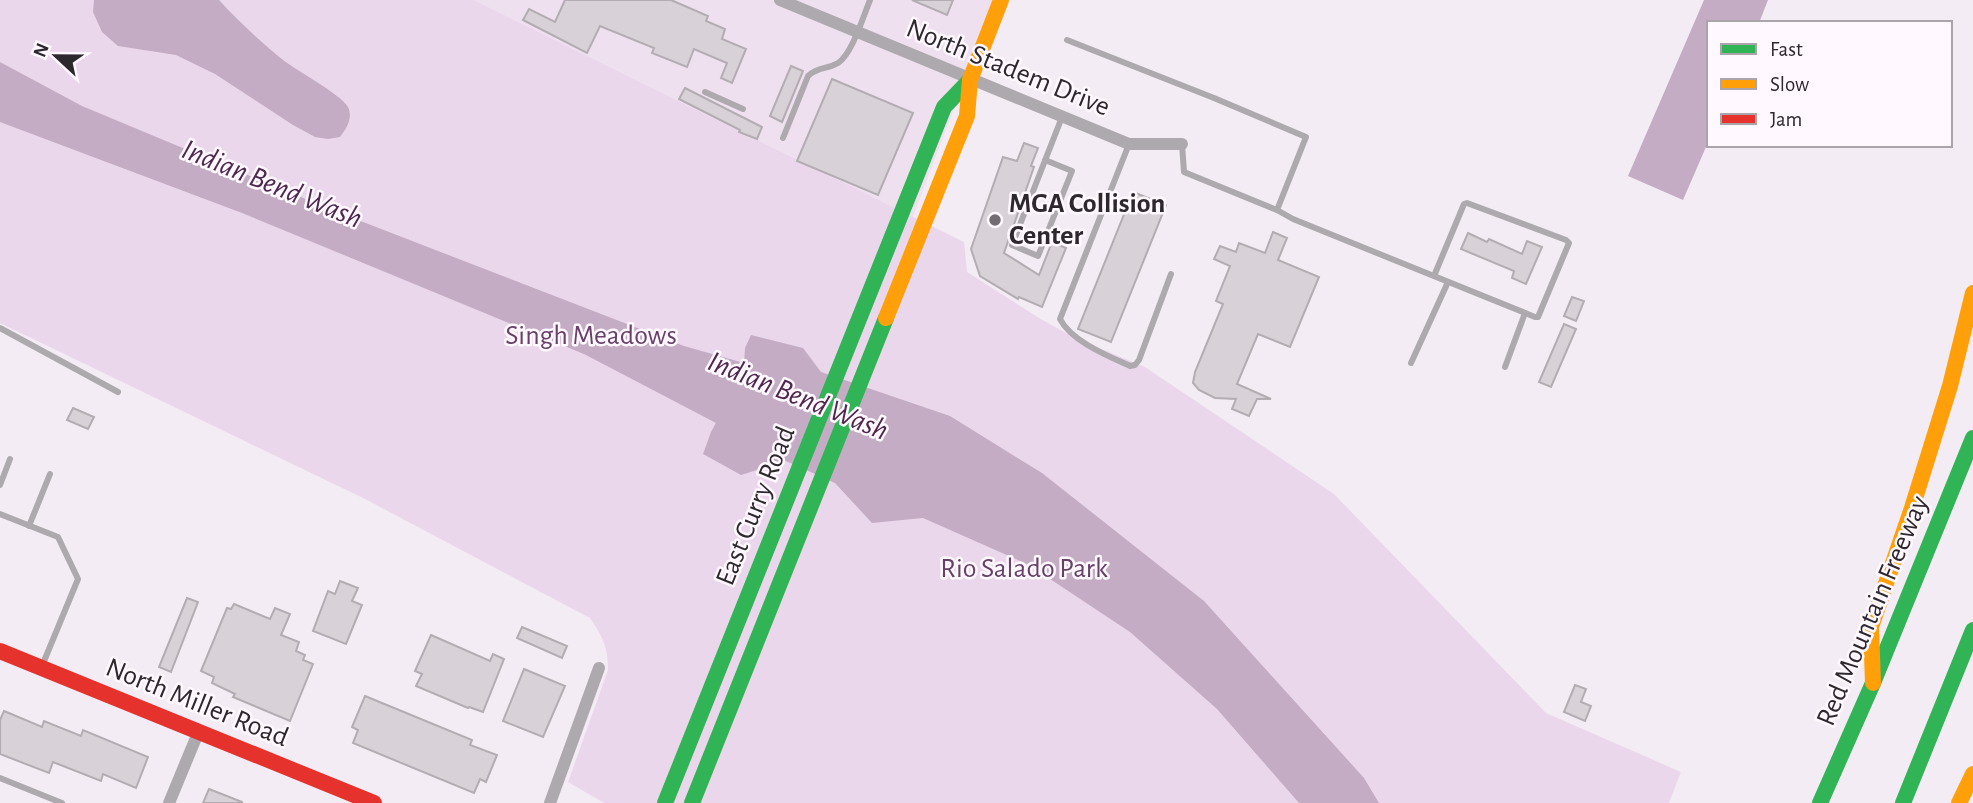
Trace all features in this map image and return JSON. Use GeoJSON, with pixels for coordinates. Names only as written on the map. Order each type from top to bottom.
{"type":"FeatureCollection","features":[{"type":"Feature","properties":{"kind":"main road","name":"East Curry Road"},"geometry":{"type":"LineString","coordinates":[[692,803],[967,116],[970,80],[1001,0]]}},
{"type":"Feature","properties":{"kind":"main road","name":"East Curry Road"},"geometry":{"type":"LineString","coordinates":[[665,803],[944,107],[970,80]]}},
{"type":"Feature","properties":{"kind":"main road"},"geometry":{"type":"LineString","coordinates":[[1873,682],[1871,627],[1950,386],[1973,293]]}},
{"type":"Feature","properties":{"kind":"main road","name":"Red Mountain Freeway"},"geometry":{"type":"LineString","coordinates":[[1820,803],[1873,682],[1973,438]]}},
{"type":"Feature","properties":{"kind":"main road"},"geometry":{"type":"LineString","coordinates":[[1903,803],[1973,630]]}},
{"type":"Feature","properties":{"kind":"main road","name":"North Miller Road"},"geometry":{"type":"LineString","coordinates":[[0,651],[374,803]]}},
{"type":"Feature","properties":{"kind":"main road"},"geometry":{"type":"LineString","coordinates":[[1959,803],[1973,775]]}},
{"type":"Feature","properties":{"kind":"street","name":"North Stadem Drive"},"geometry":{"type":"LineString","coordinates":[[780,0],[1129,144],[1182,144]]}},
{"type":"Feature","properties":{"kind":"street"},"geometry":{"type":"LineString","coordinates":[[550,803],[599,668]]}},
{"type":"Feature","properties":{"kind":"street"},"geometry":{"type":"LineString","coordinates":[[169,803],[198,733]]}},
{"type":"Feature","properties":{"kind":"lane"},"geometry":{"type":"LineString","coordinates":[[783,138],[808,76],[816,69],[829,68],[841,61],[850,51],[870,0]]}},
{"type":"Feature","properties":{"kind":"lane"},"geometry":{"type":"LineString","coordinates":[[1067,40],[1306,137],[1277,211]]}},
{"type":"Feature","properties":{"kind":"lane"},"geometry":{"type":"LineString","coordinates":[[705,92],[743,110]]}},
{"type":"Feature","properties":{"kind":"lane"},"geometry":{"type":"LineString","coordinates":[[1045,160],[1072,171],[1038,256],[1012,245],[1045,160],[1062,117]]}},
{"type":"Feature","properties":{"kind":"lane"},"geometry":{"type":"LineString","coordinates":[[1129,144],[1060,319],[1064,327],[1095,349],[1129,366],[1135,365],[1171,274]]}},
{"type":"Feature","properties":{"kind":"lane"},"geometry":{"type":"LineString","coordinates":[[1182,144],[1185,172],[1448,282],[1538,317],[1569,243],[1467,203],[1464,204],[1434,276]]}},
{"type":"Feature","properties":{"kind":"lane"},"geometry":{"type":"LineString","coordinates":[[1411,363],[1448,282]]}},
{"type":"Feature","properties":{"kind":"lane"},"geometry":{"type":"LineString","coordinates":[[1505,367],[1525,313]]}},
{"type":"Feature","properties":{"kind":"lane"},"geometry":{"type":"LineString","coordinates":[[0,328],[118,392]]}},
{"type":"Feature","properties":{"kind":"lane"},"geometry":{"type":"LineString","coordinates":[[0,485],[10,459]]}},
{"type":"Feature","properties":{"kind":"lane"},"geometry":{"type":"LineString","coordinates":[[29,526],[50,474]]}},
{"type":"Feature","properties":{"kind":"lane"},"geometry":{"type":"LineString","coordinates":[[0,514],[58,537],[78,579],[41,668]]}},
{"type":"Feature","properties":{"kind":"lane"},"geometry":{"type":"LineString","coordinates":[[0,778],[62,803]]}},
{"type":"Feature","properties":{"kind":"shaded area"},"geometry":{"type":"Polygon","coordinates":[[[474,0],[995,0],[913,217],[474,0]]]}},
{"type":"Feature","properties":{"kind":"green space"},"geometry":{"type":"Polygon","coordinates":[[[0,0],[474,0],[964,242],[967,272],[1075,338],[1145,367],[1334,494],[1546,713],[1681,772],[1669,803],[604,803],[568,782],[608,670],[604,642],[590,618],[365,499],[0,323],[0,0]]]}},
{"type":"Feature","properties":{"kind":"water"},"geometry":{"type":"Polygon","coordinates":[[[94,0],[219,0],[278,56],[344,102],[348,107],[350,119],[347,126],[340,137],[315,137],[215,74],[176,55],[118,46],[102,32],[93,12],[94,0]]]}},
{"type":"Feature","properties":{"kind":"water"},"geometry":{"type":"Polygon","coordinates":[[[1704,0],[1768,0],[1760,21],[1707,21],[1707,145],[1683,200],[1628,176],[1704,0]]]}},
{"type":"Feature","properties":{"kind":"water","name":"Indian Bend Wash"},"geometry":{"type":"Polygon","coordinates":[[[0,62],[82,106],[332,210],[684,346],[744,363],[745,348],[751,335],[803,348],[821,372],[950,416],[1042,473],[1204,601],[1364,778],[1379,803],[1299,803],[1217,709],[1130,632],[1029,565],[923,518],[872,523],[835,483],[786,461],[741,475],[703,454],[716,423],[584,354],[242,213],[0,122],[0,62]]]}},
{"type":"Feature","properties":{"kind":"building"},"geometry":{"type":"Polygon","coordinates":[[[565,0],[671,0],[708,16],[706,21],[725,29],[722,39],[746,49],[732,83],[721,78],[727,63],[694,49],[687,67],[652,53],[654,48],[600,26],[587,53],[523,20],[529,9],[555,22],[565,0]]]}},
{"type":"Feature","properties":{"kind":"building"},"geometry":{"type":"Polygon","coordinates":[[[912,0],[953,0],[947,15],[912,0]]]}},
{"type":"Feature","properties":{"kind":"building"},"geometry":{"type":"Polygon","coordinates":[[[791,66],[803,71],[782,122],[770,116],[791,66]]]}},
{"type":"Feature","properties":{"kind":"building"},"geometry":{"type":"Polygon","coordinates":[[[832,79],[913,113],[878,195],[797,161],[832,79]]]}},
{"type":"Feature","properties":{"kind":"building"},"geometry":{"type":"Polygon","coordinates":[[[685,88],[762,127],[757,139],[679,99],[685,88]]]}},
{"type":"Feature","properties":{"kind":"building"},"geometry":{"type":"Polygon","coordinates":[[[1024,143],[1038,148],[1004,253],[1039,275],[1052,242],[1066,248],[1042,307],[1019,297],[1018,299],[980,276],[971,249],[1003,157],[1017,161],[1024,143]]]}},
{"type":"Feature","properties":{"kind":"building"},"geometry":{"type":"Polygon","coordinates":[[[1133,192],[1166,205],[1111,342],[1078,329],[1133,192]]]}},
{"type":"Feature","properties":{"kind":"building"},"geometry":{"type":"Polygon","coordinates":[[[1273,232],[1287,238],[1278,260],[1319,277],[1290,347],[1258,334],[1237,384],[1271,399],[1257,399],[1249,416],[1232,409],[1236,399],[1215,398],[1199,390],[1193,383],[1223,304],[1216,301],[1230,266],[1214,259],[1220,246],[1236,252],[1239,243],[1265,253],[1273,232]]]}},
{"type":"Feature","properties":{"kind":"building"},"geometry":{"type":"Polygon","coordinates":[[[1468,233],[1522,254],[1527,241],[1542,247],[1526,284],[1512,278],[1514,271],[1461,249],[1468,233]]]}},
{"type":"Feature","properties":{"kind":"building"},"geometry":{"type":"Polygon","coordinates":[[[1572,297],[1584,301],[1576,321],[1564,316],[1572,297]]]}},
{"type":"Feature","properties":{"kind":"building"},"geometry":{"type":"Polygon","coordinates":[[[1564,324],[1576,329],[1551,387],[1539,382],[1564,324]]]}},
{"type":"Feature","properties":{"kind":"building"},"geometry":{"type":"Polygon","coordinates":[[[73,408],[94,417],[88,429],[67,420],[73,408]]]}},
{"type":"Feature","properties":{"kind":"building"},"geometry":{"type":"Polygon","coordinates":[[[340,581],[358,588],[352,601],[362,605],[346,644],[313,631],[328,591],[335,594],[340,581]]]}},
{"type":"Feature","properties":{"kind":"building"},"geometry":{"type":"Polygon","coordinates":[[[187,598],[198,602],[171,672],[159,667],[187,598]]]}},
{"type":"Feature","properties":{"kind":"building"},"geometry":{"type":"Polygon","coordinates":[[[234,604],[270,619],[275,608],[290,614],[281,635],[299,642],[296,651],[305,655],[303,660],[313,664],[290,721],[233,697],[235,694],[212,683],[214,677],[201,671],[227,608],[231,609],[234,604]]]}},
{"type":"Feature","properties":{"kind":"building"},"geometry":{"type":"Polygon","coordinates":[[[522,627],[567,646],[562,658],[517,638],[522,627]]]}},
{"type":"Feature","properties":{"kind":"building"},"geometry":{"type":"Polygon","coordinates":[[[431,635],[490,661],[493,654],[504,659],[483,712],[416,686],[422,674],[415,671],[431,635]]]}},
{"type":"Feature","properties":{"kind":"building"},"geometry":{"type":"Polygon","coordinates":[[[524,669],[565,686],[543,737],[503,721],[524,669]]]}},
{"type":"Feature","properties":{"kind":"building"},"geometry":{"type":"Polygon","coordinates":[[[1575,685],[1586,689],[1581,702],[1591,706],[1585,721],[1564,712],[1575,685]]]}},
{"type":"Feature","properties":{"kind":"building"},"geometry":{"type":"Polygon","coordinates":[[[365,696],[472,740],[470,745],[497,755],[486,782],[480,779],[474,793],[353,743],[358,730],[352,727],[365,696]]]}},
{"type":"Feature","properties":{"kind":"building"},"geometry":{"type":"Polygon","coordinates":[[[4,711],[42,727],[44,721],[81,736],[83,730],[148,757],[136,788],[103,774],[101,781],[53,762],[49,773],[0,754],[0,720],[4,711]]]}},
{"type":"Feature","properties":{"kind":"building"},"geometry":{"type":"Polygon","coordinates":[[[209,789],[242,802],[242,803],[203,803],[209,789]]]}},
{"type":"Feature","properties":{"kind":"traffic: fast"},"geometry":{"type":"LineString","coordinates":[[665,803],[944,107],[970,80]]}},
{"type":"Feature","properties":{"kind":"traffic: fast"},"geometry":{"type":"LineString","coordinates":[[692,803],[886,318]]}},
{"type":"Feature","properties":{"kind":"traffic: fast"},"geometry":{"type":"LineString","coordinates":[[1820,803],[1873,683],[1973,438]]}},
{"type":"Feature","properties":{"kind":"traffic: fast"},"geometry":{"type":"LineString","coordinates":[[1903,803],[1973,630]]}},
{"type":"Feature","properties":{"kind":"traffic: slow"},"geometry":{"type":"LineString","coordinates":[[886,318],[967,116],[970,80],[1001,0]]}},
{"type":"Feature","properties":{"kind":"traffic: slow"},"geometry":{"type":"LineString","coordinates":[[1873,683],[1871,627],[1950,386],[1973,293]]}},
{"type":"Feature","properties":{"kind":"traffic: slow"},"geometry":{"type":"LineString","coordinates":[[1959,803],[1973,774]]}},
{"type":"Feature","properties":{"kind":"traffic: jam"},"geometry":{"type":"LineString","coordinates":[[0,651],[374,803]]}},
{"type":"Feature","properties":{"kind":"place","name":"MGA Collision Center"},"geometry":{"type":"Point","coordinates":[995,220]}},
{"type":"Feature","properties":{"kind":"park label","name":"Singh Meadows"},"geometry":{"type":"Point","coordinates":[591,336]}},
{"type":"Feature","properties":{"kind":"park label","name":"Rio Salado Park"},"geometry":{"type":"Point","coordinates":[1024,569]}}]}
